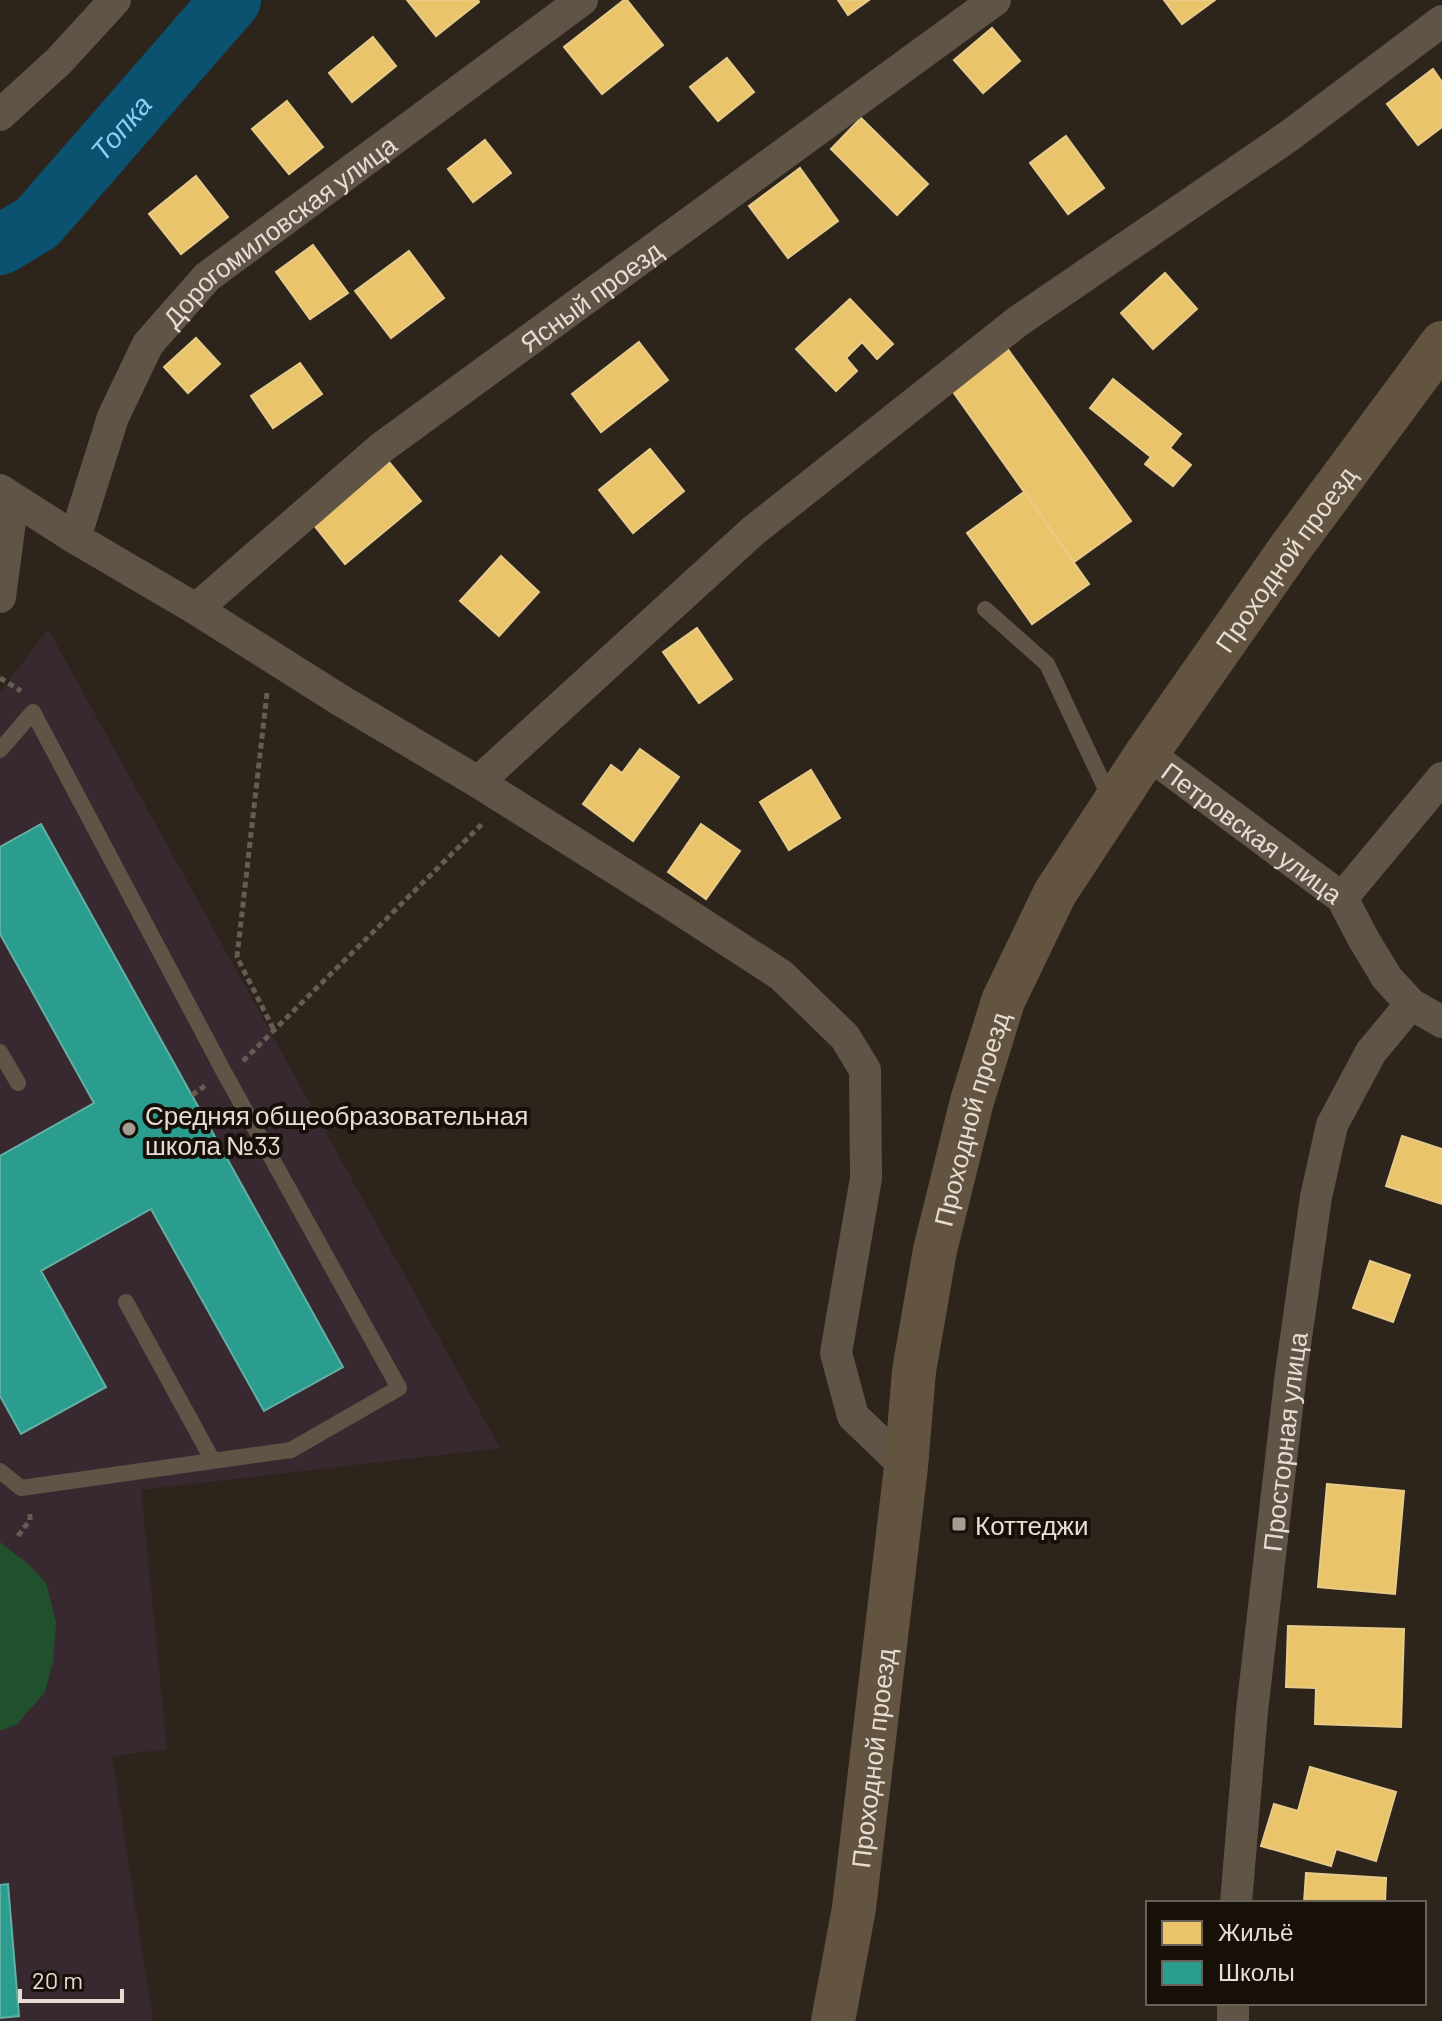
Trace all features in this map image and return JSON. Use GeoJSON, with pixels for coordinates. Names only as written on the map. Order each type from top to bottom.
{"type":"FeatureCollection","features":[{"type":"Feature","properties":{"kind":"street"},"geometry":{"type":"LineString","coordinates":[[0,115],[59,61],[115,0]]}},
{"type":"Feature","properties":{"kind":"street","name":"Дорогомиловская улица"},"geometry":{"type":"LineString","coordinates":[[63,530],[148,344],[207,277],[582,0]]}},
{"type":"Feature","properties":{"kind":"street","name":"Ясный проезд"},"geometry":{"type":"LineString","coordinates":[[196,609],[381,448],[995,0]]}},
{"type":"Feature","properties":{"kind":"street"},"geometry":{"type":"LineString","coordinates":[[478,782],[753,531],[1005,331],[1289,136],[1442,21]]}},
{"type":"Feature","properties":{"kind":"street","name":"Проходной проезд"},"geometry":{"type":"LineString","coordinates":[[833,2021],[854,1908],[906,1467],[914,1371],[935,1250],[972,1101],[1003,1001],[1055,893],[1147,753],[1291,547],[1442,343]]}},
{"type":"Feature","properties":{"kind":"street"},"geometry":{"type":"LineString","coordinates":[[0,597],[6,494],[478,782],[781,975],[845,1037],[865,1070],[866,1178],[836,1353],[853,1416],[906,1467]]}},
{"type":"Feature","properties":{"kind":"street","name":"Петровская улица"},"geometry":{"type":"LineString","coordinates":[[1147,753],[1342,898],[1387,978],[1411,1004],[1442,1022]]}},
{"type":"Feature","properties":{"kind":"street"},"geometry":{"type":"LineString","coordinates":[[1342,898],[1442,778]]}},
{"type":"Feature","properties":{"kind":"street","name":"Просторная улица"},"geometry":{"type":"LineString","coordinates":[[1236,1901],[1252,1711],[1291,1373],[1316,1197],[1332,1125],[1371,1052],[1411,1004]]}},
{"type":"Feature","properties":{"kind":"lane"},"geometry":{"type":"LineString","coordinates":[[985,609],[1047,664],[1113,805]]}},
{"type":"Feature","properties":{"kind":"lane"},"geometry":{"type":"LineString","coordinates":[[0,750],[33,712],[225,1074],[399,1388],[291,1450],[21,1488],[0,1471]]}},
{"type":"Feature","properties":{"kind":"lane"},"geometry":{"type":"LineString","coordinates":[[0,1052],[18,1083]]}},
{"type":"Feature","properties":{"kind":"lane"},"geometry":{"type":"LineString","coordinates":[[126,1302],[213,1461]]}},
{"type":"Feature","properties":{"kind":"path"},"geometry":{"type":"LineString","coordinates":[[271,656],[237,957],[274,1030]]}},
{"type":"Feature","properties":{"kind":"path"},"geometry":{"type":"LineString","coordinates":[[237,1066],[507,800]]}},
{"type":"Feature","properties":{"kind":"shaded area"},"geometry":{"type":"Polygon","coordinates":[[[48,629],[500,1448],[141,1490],[167,1749],[112,1756],[153,2021],[0,2021],[0,692],[48,629]]]}},
{"type":"Feature","properties":{"kind":"green space"},"geometry":{"type":"Polygon","coordinates":[[[0,1542],[46,1583],[56,1622],[53,1661],[45,1692],[17,1724],[0,1731],[0,1542]]]}},
{"type":"Feature","properties":{"kind":"building: Жильё"},"geometry":{"type":"Polygon","coordinates":[[[407,0],[478,0],[479,2],[436,36],[407,0]]]}},
{"type":"Feature","properties":{"kind":"building: Жильё"},"geometry":{"type":"Polygon","coordinates":[[[624,0],[663,45],[602,94],[564,47],[624,0]]]}},
{"type":"Feature","properties":{"kind":"building: Жильё"},"geometry":{"type":"Polygon","coordinates":[[[838,0],[869,0],[848,15],[838,0]]]}},
{"type":"Feature","properties":{"kind":"building: Жильё"},"geometry":{"type":"Polygon","coordinates":[[[1164,0],[1215,0],[1182,24],[1164,0]]]}},
{"type":"Feature","properties":{"kind":"building: Жильё"},"geometry":{"type":"Polygon","coordinates":[[[992,28],[1020,61],[983,93],[954,60],[992,28]]]}},
{"type":"Feature","properties":{"kind":"building: Жильё"},"geometry":{"type":"Polygon","coordinates":[[[373,37],[396,66],[352,102],[329,73],[373,37]]]}},
{"type":"Feature","properties":{"kind":"building: Жильё"},"geometry":{"type":"Polygon","coordinates":[[[727,58],[754,92],[718,121],[690,87],[727,58]]]}},
{"type":"Feature","properties":{"kind":"building: Жильё"},"geometry":{"type":"Polygon","coordinates":[[[1433,69],[1442,82],[1442,127],[1418,145],[1387,104],[1433,69]]]}},
{"type":"Feature","properties":{"kind":"building: Жильё"},"geometry":{"type":"Polygon","coordinates":[[[287,101],[323,147],[289,174],[252,129],[287,101]]]}},
{"type":"Feature","properties":{"kind":"building: Жильё"},"geometry":{"type":"Polygon","coordinates":[[[861,118],[928,184],[897,215],[831,149],[861,118]]]}},
{"type":"Feature","properties":{"kind":"building: Жильё"},"geometry":{"type":"Polygon","coordinates":[[[1066,136],[1104,188],[1068,214],[1030,163],[1066,136]]]}},
{"type":"Feature","properties":{"kind":"building: Жильё"},"geometry":{"type":"Polygon","coordinates":[[[485,140],[511,173],[473,202],[448,169],[485,140]]]}},
{"type":"Feature","properties":{"kind":"building: Жильё"},"geometry":{"type":"Polygon","coordinates":[[[800,168],[838,221],[788,258],[749,206],[800,168]]]}},
{"type":"Feature","properties":{"kind":"building: Жильё"},"geometry":{"type":"Polygon","coordinates":[[[196,176],[228,217],[181,254],[149,214],[196,176]]]}},
{"type":"Feature","properties":{"kind":"building: Жильё"},"geometry":{"type":"Polygon","coordinates":[[[313,245],[348,293],[310,319],[276,272],[313,245]]]}},
{"type":"Feature","properties":{"kind":"building: Жильё"},"geometry":{"type":"Polygon","coordinates":[[[409,251],[444,298],[391,338],[355,291],[409,251]]]}},
{"type":"Feature","properties":{"kind":"building: Жильё"},"geometry":{"type":"Polygon","coordinates":[[[1165,273],[1197,309],[1153,349],[1121,313],[1165,273]]]}},
{"type":"Feature","properties":{"kind":"building: Жильё"},"geometry":{"type":"Polygon","coordinates":[[[850,299],[893,344],[877,359],[862,342],[846,358],[857,371],[836,391],[796,349],[850,299]]]}},
{"type":"Feature","properties":{"kind":"building: Жильё"},"geometry":{"type":"Polygon","coordinates":[[[196,338],[220,364],[188,393],[164,367],[196,338]]]}},
{"type":"Feature","properties":{"kind":"building: Жильё"},"geometry":{"type":"Polygon","coordinates":[[[639,342],[668,380],[601,432],[572,394],[639,342]]]}},
{"type":"Feature","properties":{"kind":"building: Жильё"},"geometry":{"type":"Polygon","coordinates":[[[1007,348],[1131,521],[1074,562],[951,389],[1007,348]]]}},
{"type":"Feature","properties":{"kind":"building: Жильё"},"geometry":{"type":"Polygon","coordinates":[[[300,363],[322,394],[273,428],[251,396],[300,363]]]}},
{"type":"Feature","properties":{"kind":"building: Жильё"},"geometry":{"type":"Polygon","coordinates":[[[1113,379],[1181,434],[1170,448],[1191,465],[1173,486],[1145,464],[1151,457],[1090,408],[1113,379]]]}},
{"type":"Feature","properties":{"kind":"building: Жильё"},"geometry":{"type":"Polygon","coordinates":[[[650,449],[684,491],[633,533],[599,490],[650,449]]]}},
{"type":"Feature","properties":{"kind":"building: Жильё"},"geometry":{"type":"Polygon","coordinates":[[[389,462],[421,501],[345,564],[313,524],[389,462]]]}},
{"type":"Feature","properties":{"kind":"building: Жильё"},"geometry":{"type":"Polygon","coordinates":[[[1024,492],[1089,584],[1032,624],[967,533],[1024,492]]]}},
{"type":"Feature","properties":{"kind":"building: Жильё"},"geometry":{"type":"Polygon","coordinates":[[[501,556],[539,592],[499,636],[460,601],[501,556]]]}},
{"type":"Feature","properties":{"kind":"building: Жильё"},"geometry":{"type":"Polygon","coordinates":[[[697,628],[732,679],[699,703],[663,652],[697,628]]]}},
{"type":"Feature","properties":{"kind":"building: Жильё"},"geometry":{"type":"Polygon","coordinates":[[[640,749],[679,777],[633,841],[583,804],[611,765],[622,773],[640,749]]]}},
{"type":"Feature","properties":{"kind":"building: Жильё"},"geometry":{"type":"Polygon","coordinates":[[[811,770],[840,818],[789,850],[760,802],[811,770]]]}},
{"type":"Feature","properties":{"kind":"building: Жильё"},"geometry":{"type":"Polygon","coordinates":[[[701,824],[740,851],[706,899],[668,872],[701,824]]]}},
{"type":"Feature","properties":{"kind":"building: Жильё"},"geometry":{"type":"Polygon","coordinates":[[[1402,1136],[1442,1149],[1442,1204],[1386,1186],[1402,1136]]]}},
{"type":"Feature","properties":{"kind":"building: Жильё"},"geometry":{"type":"Polygon","coordinates":[[[1370,1261],[1410,1275],[1393,1322],[1353,1308],[1370,1261]]]}},
{"type":"Feature","properties":{"kind":"building: Жильё"},"geometry":{"type":"Polygon","coordinates":[[[1327,1484],[1404,1491],[1395,1594],[1318,1587],[1327,1484]]]}},
{"type":"Feature","properties":{"kind":"building: Жильё"},"geometry":{"type":"Polygon","coordinates":[[[1288,1626],[1404,1629],[1401,1727],[1315,1724],[1316,1688],[1286,1687],[1288,1626]]]}},
{"type":"Feature","properties":{"kind":"building: Жильё"},"geometry":{"type":"Polygon","coordinates":[[[1310,1767],[1396,1792],[1376,1861],[1336,1849],[1331,1866],[1261,1846],[1274,1804],[1298,1811],[1310,1767]]]}},
{"type":"Feature","properties":{"kind":"building: Жильё"},"geometry":{"type":"Polygon","coordinates":[[[1306,1873],[1386,1878],[1385,1901],[1304,1901],[1306,1873]]]}},
{"type":"Feature","properties":{"kind":"building: Школы","name":"Средняя общеобразовательная школа №33"},"geometry":{"type":"Polygon","coordinates":[[[41,824],[343,1367],[264,1411],[151,1209],[41,1271],[106,1387],[21,1434],[0,1396],[0,1156],[94,1103],[0,934],[0,847],[41,824]]]}},
{"type":"Feature","properties":{"kind":"building: Школы"},"geometry":{"type":"Polygon","coordinates":[[[8,1884],[19,2016],[0,2018],[0,1885],[8,1884]]]}},
{"type":"Feature","properties":{"kind":"waterway","name":"Топка"},"geometry":{"type":"LineString","coordinates":[[0,245],[37,223],[231,0]]}},
{"type":"Feature","properties":{"kind":"place","name":"Средняя общеобразовательная школа №33"},"geometry":{"type":"Point","coordinates":[129,1129]}},
{"type":"Feature","properties":{"kind":"place","name":"Коттеджи"},"geometry":{"type":"Point","coordinates":[959,1524]}}]}
